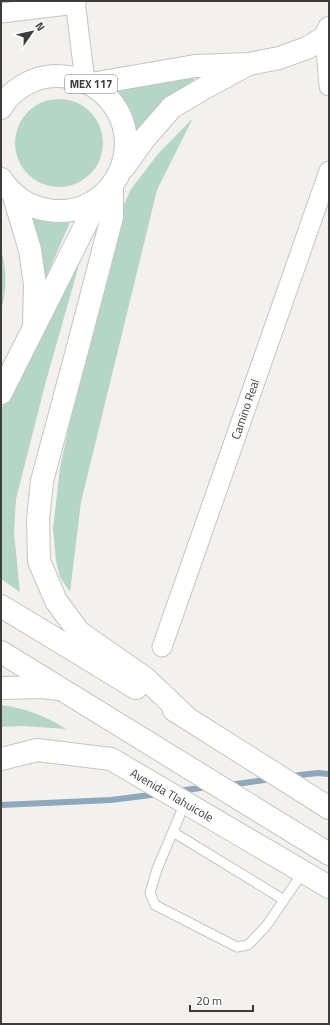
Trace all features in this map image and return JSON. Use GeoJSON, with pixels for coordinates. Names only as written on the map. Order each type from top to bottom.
{"type":"FeatureCollection","features":[{"type":"Feature","properties":{"kind":"main road","name":"MEX 117"},"geometry":{"type":"LineString","coordinates":[[88,83],[195,66],[250,64],[279,58],[308,48],[327,33]]}},
{"type":"Feature","properties":{"kind":"main road","name":"MEX 117"},"geometry":{"type":"LineString","coordinates":[[7,186],[26,203],[40,209],[56,211],[71,210],[86,206],[110,185],[144,139],[172,107],[250,64]]}},
{"type":"Feature","properties":{"kind":"main road","name":"MEX 117"},"geometry":{"type":"LineString","coordinates":[[1,108],[15,91],[31,81],[48,76],[67,76],[88,83],[108,98],[120,116],[125,130],[126,144],[124,159],[1,393]]}},
{"type":"Feature","properties":{"kind":"main road"},"geometry":{"type":"LineString","coordinates":[[110,185],[112,217],[80,343],[42,481],[38,519],[39,561],[56,601],[79,632],[145,678],[186,718]]}},
{"type":"Feature","properties":{"kind":"main road","name":"MEX 117"},"geometry":{"type":"LineString","coordinates":[[7,186],[30,250],[35,285],[34,330]]}},
{"type":"Feature","properties":{"kind":"main road"},"geometry":{"type":"LineString","coordinates":[[1,606],[186,718],[329,808]]}},
{"type":"Feature","properties":{"kind":"main road"},"geometry":{"type":"LineString","coordinates":[[1,652],[329,854]]}},
{"type":"Feature","properties":{"kind":"main road"},"geometry":{"type":"LineString","coordinates":[[1,688],[41,687],[62,689]]}},
{"type":"Feature","properties":{"kind":"main road","name":"Avenida Tlahuicole"},"geometry":{"type":"LineString","coordinates":[[1,759],[37,750],[111,759],[329,888]]}},
{"type":"Feature","properties":{"kind":"street"},"geometry":{"type":"LineString","coordinates":[[1,12],[75,2],[88,83]]}},
{"type":"Feature","properties":{"kind":"street"},"geometry":{"type":"LineString","coordinates":[[327,33],[329,86]]}},
{"type":"Feature","properties":{"kind":"street","name":"Camino Real"},"geometry":{"type":"LineString","coordinates":[[162,646],[329,171]]}},
{"type":"Feature","properties":{"kind":"lane"},"geometry":{"type":"LineString","coordinates":[[185,803],[157,869],[150,893],[155,905],[237,947],[248,945],[267,925],[303,872]]}},
{"type":"Feature","properties":{"kind":"lane"},"geometry":{"type":"LineString","coordinates":[[173,832],[284,900]]}},
{"type":"Feature","properties":{"kind":"green space"},"geometry":{"type":"Polygon","coordinates":[[[196,78],[130,135],[105,88],[196,78]]]}},
{"type":"Feature","properties":{"kind":"green space"},"geometry":{"type":"Polygon","coordinates":[[[59,99],[76,102],[90,112],[100,126],[103,143],[100,160],[90,174],[76,184],[59,187],[42,184],[28,174],[18,160],[15,143],[18,126],[28,112],[42,102],[59,99]]]}},
{"type":"Feature","properties":{"kind":"green space"},"geometry":{"type":"Polygon","coordinates":[[[193,118],[157,190],[81,502],[70,592],[60,577],[56,561],[53,529],[60,468],[77,389],[120,213],[131,189],[158,154],[193,118]]]}},
{"type":"Feature","properties":{"kind":"green space"},"geometry":{"type":"Polygon","coordinates":[[[29,216],[71,220],[41,289],[29,216]]]}},
{"type":"Feature","properties":{"kind":"green space"},"geometry":{"type":"Polygon","coordinates":[[[1,250],[6,280],[1,310],[1,250]]]}},
{"type":"Feature","properties":{"kind":"green space"},"geometry":{"type":"Polygon","coordinates":[[[82,254],[46,381],[16,499],[14,533],[20,592],[1,579],[1,410],[82,254]]]}},
{"type":"Feature","properties":{"kind":"green space"},"geometry":{"type":"Polygon","coordinates":[[[1,705],[35,713],[66,729],[24,726],[1,727],[1,705]]]}},
{"type":"Feature","properties":{"kind":"waterway"},"geometry":{"type":"LineString","coordinates":[[291,776],[318,773],[329,774]]}},
{"type":"Feature","properties":{"kind":"waterway"},"geometry":{"type":"LineString","coordinates":[[229,785],[272,779]]}},
{"type":"Feature","properties":{"kind":"waterway"},"geometry":{"type":"LineString","coordinates":[[178,791],[208,787]]}},
{"type":"Feature","properties":{"kind":"waterway"},"geometry":{"type":"LineString","coordinates":[[1,805],[111,800],[159,794]]}}]}
